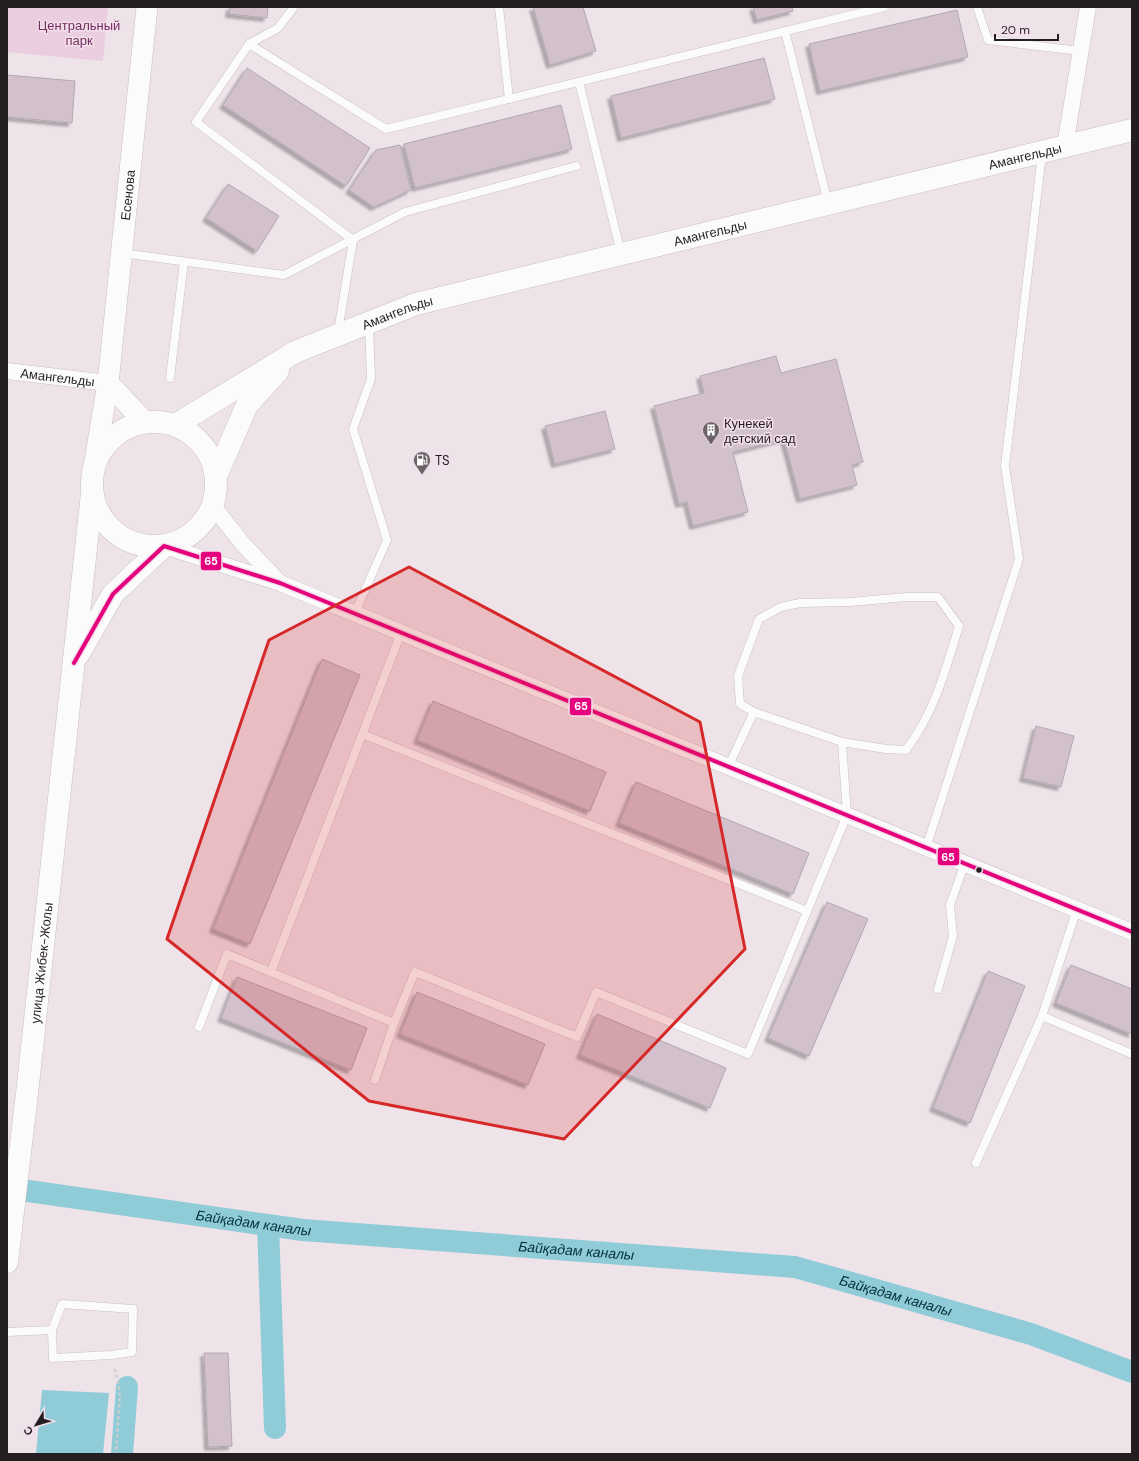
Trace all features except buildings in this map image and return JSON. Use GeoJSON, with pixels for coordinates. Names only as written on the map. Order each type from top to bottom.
{"type":"FeatureCollection","features":[{"type":"Feature","properties":{"kind":"main road","name":"Амангельды"},"geometry":{"type":"LineString","coordinates":[[177,424],[295,352],[416,304],[1132,130]]}},
{"type":"Feature","properties":{"kind":"main road"},"geometry":{"type":"LineString","coordinates":[[74,663],[113,594],[164,546],[194,533],[213,506],[217,474],[247,405],[295,352]]}},
{"type":"Feature","properties":{"kind":"main road"},"geometry":{"type":"LineString","coordinates":[[164,546],[132,543],[105,523],[92,493],[95,461],[114,434],[144,421],[177,424],[204,444],[217,474]]}},
{"type":"Feature","properties":{"kind":"main road","name":"улица Жибек-Жолы"},"geometry":{"type":"LineString","coordinates":[[7,1262],[28,1085],[92,493]]}},
{"type":"Feature","properties":{"kind":"street","name":"Есенова"},"geometry":{"type":"LineString","coordinates":[[95,461],[108,383],[147,7]]}},
{"type":"Feature","properties":{"kind":"street"},"geometry":{"type":"LineString","coordinates":[[1065,146],[1088,7]]}},
{"type":"Feature","properties":{"kind":"street","name":"Амангельды"},"geometry":{"type":"LineString","coordinates":[[7,371],[108,383]]}},
{"type":"Feature","properties":{"kind":"street"},"geometry":{"type":"LineString","coordinates":[[108,383],[144,421]]}},
{"type":"Feature","properties":{"kind":"street"},"geometry":{"type":"LineString","coordinates":[[213,506],[242,543],[280,583]]}},
{"type":"Feature","properties":{"kind":"street"},"geometry":{"type":"LineString","coordinates":[[164,546],[280,583],[1132,932]]}},
{"type":"Feature","properties":{"kind":"lane"},"geometry":{"type":"LineString","coordinates":[[294,7],[278,28],[249,44],[196,122],[353,240]]}},
{"type":"Feature","properties":{"kind":"lane"},"geometry":{"type":"LineString","coordinates":[[499,7],[509,99]]}},
{"type":"Feature","properties":{"kind":"lane"},"geometry":{"type":"LineString","coordinates":[[249,44],[386,129],[884,7]]}},
{"type":"Feature","properties":{"kind":"lane"},"geometry":{"type":"LineString","coordinates":[[977,7],[988,40],[1080,51]]}},
{"type":"Feature","properties":{"kind":"lane"},"geometry":{"type":"LineString","coordinates":[[784,31],[828,204]]}},
{"type":"Feature","properties":{"kind":"lane"},"geometry":{"type":"LineString","coordinates":[[579,82],[622,254]]}},
{"type":"Feature","properties":{"kind":"lane"},"geometry":{"type":"LineString","coordinates":[[926,848],[1019,559],[1005,466],[1043,152]]}},
{"type":"Feature","properties":{"kind":"lane"},"geometry":{"type":"LineString","coordinates":[[122,252],[284,275],[405,212],[576,166]]}},
{"type":"Feature","properties":{"kind":"lane"},"geometry":{"type":"LineString","coordinates":[[337,335],[353,240]]}},
{"type":"Feature","properties":{"kind":"lane"},"geometry":{"type":"LineString","coordinates":[[170,378],[184,262]]}},
{"type":"Feature","properties":{"kind":"lane"},"geometry":{"type":"LineString","coordinates":[[355,613],[387,540],[353,429],[370,379],[369,323]]}},
{"type":"Feature","properties":{"kind":"lane"},"geometry":{"type":"LineString","coordinates":[[907,597],[938,597],[959,626],[940,688],[916,738],[906,750],[886,749],[842,742],[754,712],[740,704],[738,676],[759,619],[781,608],[800,603],[850,602],[907,597]]}},
{"type":"Feature","properties":{"kind":"lane"},"geometry":{"type":"LineString","coordinates":[[271,972],[401,633]]}},
{"type":"Feature","properties":{"kind":"lane"},"geometry":{"type":"LineString","coordinates":[[728,766],[754,712]]}},
{"type":"Feature","properties":{"kind":"lane"},"geometry":{"type":"LineString","coordinates":[[362,734],[807,911]]}},
{"type":"Feature","properties":{"kind":"lane"},"geometry":{"type":"LineString","coordinates":[[375,1080],[394,1023],[415,972],[577,1036],[596,992],[748,1054],[847,815],[842,742]]}},
{"type":"Feature","properties":{"kind":"lane"},"geometry":{"type":"LineString","coordinates":[[938,989],[953,936],[950,904],[965,863]]}},
{"type":"Feature","properties":{"kind":"lane"},"geometry":{"type":"LineString","coordinates":[[976,1163],[1042,1016],[1077,909]]}},
{"type":"Feature","properties":{"kind":"lane"},"geometry":{"type":"LineString","coordinates":[[199,1027],[227,954],[394,1023]]}},
{"type":"Feature","properties":{"kind":"lane"},"geometry":{"type":"LineString","coordinates":[[1042,1016],[1132,1054]]}},
{"type":"Feature","properties":{"kind":"lane"},"geometry":{"type":"LineString","coordinates":[[62,1304],[133,1309],[132,1352],[111,1355],[53,1358],[52,1330],[62,1304]]}},
{"type":"Feature","properties":{"kind":"lane"},"geometry":{"type":"LineString","coordinates":[[7,1332],[52,1330]]}},
{"type":"Feature","properties":{"kind":"path"},"geometry":{"type":"LineString","coordinates":[[111,1355],[120,1392],[116,1454]]}},
{"type":"Feature","properties":{"kind":"highlighted area"},"geometry":{"type":"Polygon","coordinates":[[[409,567],[700,722],[745,949],[564,1139],[369,1101],[167,939],[269,640],[409,567]]]}},
{"type":"Feature","properties":{"kind":"green space","name":"Центральный парк"},"geometry":{"type":"Polygon","coordinates":[[[7,7],[108,7],[103,61],[7,52],[7,7]]]}},
{"type":"Feature","properties":{"kind":"water"},"geometry":{"type":"Polygon","coordinates":[[[42,1390],[109,1393],[103,1454],[36,1454],[42,1390]]]}},
{"type":"Feature","properties":{"kind":"waterway","name":"Байқадам каналы"},"geometry":{"type":"LineString","coordinates":[[7,1188],[303,1230],[795,1267],[1031,1334],[1132,1372]]}},
{"type":"Feature","properties":{"kind":"waterway"},"geometry":{"type":"LineString","coordinates":[[268,1225],[275,1428]]}},
{"type":"Feature","properties":{"kind":"waterway"},"geometry":{"type":"LineString","coordinates":[[122,1454],[127,1387]]}},
{"type":"Feature","properties":{"kind":"transit line","name":"65"},"geometry":{"type":"LineString","coordinates":[[74,663],[113,594],[164,546],[280,583],[1132,932]]}},
{"type":"Feature","properties":{"kind":"place","name":"Кунекей детский сад"},"geometry":{"type":"Point","coordinates":[711,445]}},
{"type":"Feature","properties":{"kind":"place","name":"TS"},"geometry":{"type":"Point","coordinates":[422,475]}}]}
